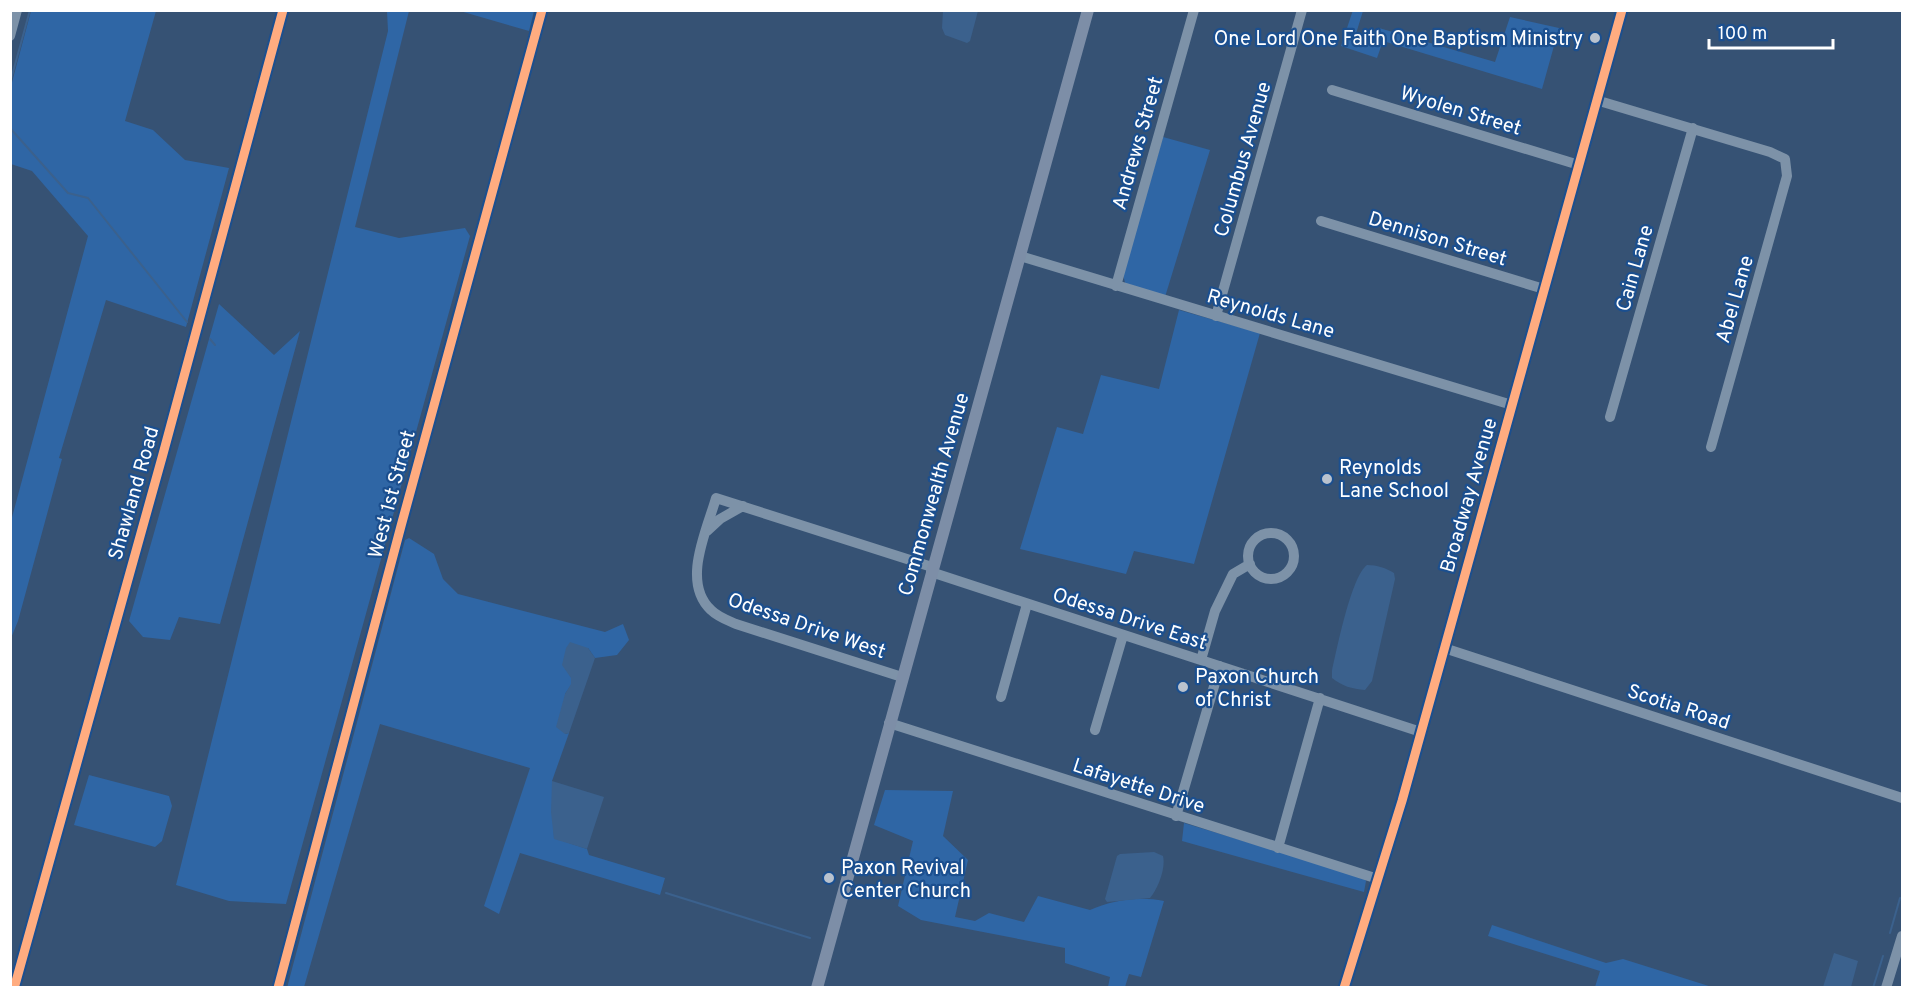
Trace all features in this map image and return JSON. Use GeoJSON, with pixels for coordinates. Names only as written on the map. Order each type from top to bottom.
{"type":"FeatureCollection","features":[{"type":"Feature","properties":{"kind":"main road","name":"Commonwealth Avenue"},"geometry":{"type":"LineString","coordinates":[[817,987],[1088,10]]}},
{"type":"Feature","properties":{"kind":"street"},"geometry":{"type":"LineString","coordinates":[[10,36],[17,10]]}},
{"type":"Feature","properties":{"kind":"street","name":"Shawland Road"},"geometry":{"type":"LineString","coordinates":[[16,986],[283,10]]}},
{"type":"Feature","properties":{"kind":"street","name":"West 1st Street"},"geometry":{"type":"LineString","coordinates":[[278,987],[542,10]]}},
{"type":"Feature","properties":{"kind":"street","name":"Andrews Street"},"geometry":{"type":"LineString","coordinates":[[1116,286],[1194,10]]}},
{"type":"Feature","properties":{"kind":"street","name":"Columbus Avenue"},"geometry":{"type":"LineString","coordinates":[[1216,316],[1302,10]]}},
{"type":"Feature","properties":{"kind":"street","name":"Broadway Avenue"},"geometry":{"type":"LineString","coordinates":[[1344,987],[1421,732],[1622,10]]}},
{"type":"Feature","properties":{"kind":"street","name":"Wyolen Street"},"geometry":{"type":"LineString","coordinates":[[1332,90],[1579,165]]}},
{"type":"Feature","properties":{"kind":"street"},"geometry":{"type":"LineString","coordinates":[[1596,100],[1693,128]]}},
{"type":"Feature","properties":{"kind":"street","name":"Abel Lane"},"geometry":{"type":"LineString","coordinates":[[1693,128],[1770,152],[1785,159],[1787,176],[1711,447]]}},
{"type":"Feature","properties":{"kind":"street","name":"Cain Lane"},"geometry":{"type":"LineString","coordinates":[[1610,417],[1693,128]]}},
{"type":"Feature","properties":{"kind":"street","name":"Dennison Street"},"geometry":{"type":"LineString","coordinates":[[1321,221],[1544,289]]}},
{"type":"Feature","properties":{"kind":"street","name":"Reynolds Lane"},"geometry":{"type":"LineString","coordinates":[[1020,256],[1512,405]]}},
{"type":"Feature","properties":{"kind":"street","name":"Odessa Drive East"},"geometry":{"type":"LineString","coordinates":[[706,532],[716,498],[1027,604],[1421,732]]}},
{"type":"Feature","properties":{"kind":"street"},"geometry":{"type":"LineString","coordinates":[[706,532],[720,519],[743,506]]}},
{"type":"Feature","properties":{"kind":"street","name":"Odessa Drive West"},"geometry":{"type":"LineString","coordinates":[[706,532],[697,561],[696,580],[704,602],[711,611],[736,624],[902,677]]}},
{"type":"Feature","properties":{"kind":"street"},"geometry":{"type":"LineString","coordinates":[[1265,534],[1280,535],[1292,545],[1294,553],[1292,567],[1281,577],[1267,579],[1260,577],[1250,564],[1249,550],[1252,543],[1265,534]]}},
{"type":"Feature","properties":{"kind":"street"},"geometry":{"type":"LineString","coordinates":[[1201,660],[1215,611],[1233,574],[1250,564]]}},
{"type":"Feature","properties":{"kind":"street"},"geometry":{"type":"LineString","coordinates":[[1001,697],[1027,604]]}},
{"type":"Feature","properties":{"kind":"street"},"geometry":{"type":"LineString","coordinates":[[1095,730],[1123,635]]}},
{"type":"Feature","properties":{"kind":"street","name":"Scotia Road"},"geometry":{"type":"LineString","coordinates":[[1444,648],[1902,798]]}},
{"type":"Feature","properties":{"kind":"street"},"geometry":{"type":"LineString","coordinates":[[1176,816],[1220,666]]}},
{"type":"Feature","properties":{"kind":"street"},"geometry":{"type":"LineString","coordinates":[[1278,848],[1320,698]]}},
{"type":"Feature","properties":{"kind":"street","name":"Lafayette Drive"},"geometry":{"type":"LineString","coordinates":[[889,723],[1378,879]]}},
{"type":"Feature","properties":{"kind":"street"},"geometry":{"type":"LineString","coordinates":[[1886,987],[1902,936]]}},
{"type":"Feature","properties":{"kind":"shaded area"},"geometry":{"type":"Polygon","coordinates":[[[1353,10],[1363,11],[1354,40],[1372,45],[1379,28],[1495,62],[1510,17],[1559,28],[1542,89],[1383,41],[1377,58],[1341,46],[1353,10]]]}},
{"type":"Feature","properties":{"kind":"shaded area"},"geometry":{"type":"Polygon","coordinates":[[[31,11],[156,11],[125,121],[153,130],[185,160],[229,168],[186,327],[106,300],[59,458],[62,459],[18,621],[11,638],[11,521],[88,236],[32,171],[11,164],[11,86],[31,11]]]}},
{"type":"Feature","properties":{"kind":"shaded area"},"geometry":{"type":"Polygon","coordinates":[[[387,11],[409,11],[355,227],[399,238],[465,228],[470,236],[286,904],[229,901],[176,885],[388,31],[387,11]]]}},
{"type":"Feature","properties":{"kind":"shaded area"},"geometry":{"type":"Polygon","coordinates":[[[460,11],[534,11],[529,31],[460,11]]]}},
{"type":"Feature","properties":{"kind":"shaded area"},"geometry":{"type":"Polygon","coordinates":[[[943,11],[978,11],[970,41],[967,43],[945,35],[942,28],[943,11]]]}},
{"type":"Feature","properties":{"kind":"shaded area"},"geometry":{"type":"Polygon","coordinates":[[[1163,137],[1210,150],[1165,297],[1126,286],[1123,275],[1163,137]]]}},
{"type":"Feature","properties":{"kind":"shaded area"},"geometry":{"type":"Polygon","coordinates":[[[219,304],[274,355],[300,331],[220,624],[179,617],[170,640],[143,637],[129,621],[219,304]]]}},
{"type":"Feature","properties":{"kind":"shaded area"},"geometry":{"type":"Polygon","coordinates":[[[1179,310],[1260,333],[1194,564],[1134,551],[1126,574],[1020,549],[1057,427],[1083,434],[1101,375],[1159,389],[1179,310]]]}},
{"type":"Feature","properties":{"kind":"shaded area"},"geometry":{"type":"Polygon","coordinates":[[[409,538],[434,554],[443,579],[458,594],[605,632],[623,624],[629,640],[617,655],[595,658],[588,648],[565,694],[565,734],[569,733],[552,781],[554,838],[587,849],[589,855],[665,878],[660,895],[520,853],[499,914],[484,906],[530,768],[380,724],[304,987],[287,988],[405,540],[409,538]]]}},
{"type":"Feature","properties":{"kind":"shaded area"},"geometry":{"type":"Polygon","coordinates":[[[1367,565],[1378,566],[1394,573],[1395,579],[1372,681],[1365,690],[1351,688],[1340,683],[1332,678],[1332,671],[1350,598],[1361,572],[1367,565]]]}},
{"type":"Feature","properties":{"kind":"shaded area"},"geometry":{"type":"Polygon","coordinates":[[[570,642],[588,648],[595,658],[569,733],[565,734],[556,727],[565,694],[571,684],[571,678],[562,665],[566,648],[570,642]]]}},
{"type":"Feature","properties":{"kind":"shaded area"},"geometry":{"type":"Polygon","coordinates":[[[89,775],[169,796],[172,806],[162,841],[155,847],[74,825],[89,775]]]}},
{"type":"Feature","properties":{"kind":"shaded area"},"geometry":{"type":"Polygon","coordinates":[[[552,781],[604,797],[587,849],[554,839],[551,812],[552,781]]]}},
{"type":"Feature","properties":{"kind":"shaded area"},"geometry":{"type":"Polygon","coordinates":[[[885,790],[953,791],[943,836],[968,860],[955,917],[975,921],[989,913],[1024,922],[1038,896],[1090,910],[1126,900],[1164,901],[1141,977],[1129,974],[1125,987],[1108,987],[1110,977],[1065,963],[1065,948],[921,920],[898,906],[913,841],[874,825],[885,790]]]}},
{"type":"Feature","properties":{"kind":"shaded area"},"geometry":{"type":"Polygon","coordinates":[[[1184,823],[1363,877],[1366,881],[1364,892],[1182,841],[1184,823]]]}},
{"type":"Feature","properties":{"kind":"shaded area"},"geometry":{"type":"Polygon","coordinates":[[[1154,852],[1163,856],[1164,861],[1158,884],[1150,898],[1107,902],[1105,899],[1117,856],[1154,852]]]}},
{"type":"Feature","properties":{"kind":"shaded area"},"geometry":{"type":"Polygon","coordinates":[[[1492,925],[1606,963],[1623,959],[1712,987],[1595,987],[1600,971],[1488,936],[1492,925]]]}},
{"type":"Feature","properties":{"kind":"shaded area"},"geometry":{"type":"Polygon","coordinates":[[[1834,953],[1858,961],[1851,987],[1823,987],[1834,953]]]}},
{"type":"Feature","properties":{"kind":"waterway"},"geometry":{"type":"LineString","coordinates":[[10,83],[30,10]]}},
{"type":"Feature","properties":{"kind":"waterway"},"geometry":{"type":"LineString","coordinates":[[10,128],[68,193],[88,198],[187,322]]}},
{"type":"Feature","properties":{"kind":"waterway"},"geometry":{"type":"LineString","coordinates":[[210,339],[215,345]]}},
{"type":"Feature","properties":{"kind":"waterway"},"geometry":{"type":"LineString","coordinates":[[666,893],[810,938]]}},
{"type":"Feature","properties":{"kind":"waterway"},"geometry":{"type":"LineString","coordinates":[[1890,933],[1900,898]]}},
{"type":"Feature","properties":{"kind":"waterway"},"geometry":{"type":"LineString","coordinates":[[1873,988],[1883,956]]}},
{"type":"Feature","properties":{"kind":"cycle path"},"geometry":{"type":"LineString","coordinates":[[15,985],[163,454],[283,10]]}},
{"type":"Feature","properties":{"kind":"cycle path"},"geometry":{"type":"LineString","coordinates":[[278,988],[542,10]]}},
{"type":"Feature","properties":{"kind":"cycle path"},"geometry":{"type":"LineString","coordinates":[[1344,988],[1402,801],[1622,10]]}},
{"type":"Feature","properties":{"kind":"place","name":"One Lord One Faith One Baptism Ministry"},"geometry":{"type":"Point","coordinates":[1595,38]}},
{"type":"Feature","properties":{"kind":"place","name":"Reynolds Lane School"},"geometry":{"type":"Point","coordinates":[1327,479]}},
{"type":"Feature","properties":{"kind":"place","name":"Paxon Church of Christ"},"geometry":{"type":"Point","coordinates":[1183,687]}},
{"type":"Feature","properties":{"kind":"place","name":"Paxon Revival Center Church"},"geometry":{"type":"Point","coordinates":[829,878]}}]}
